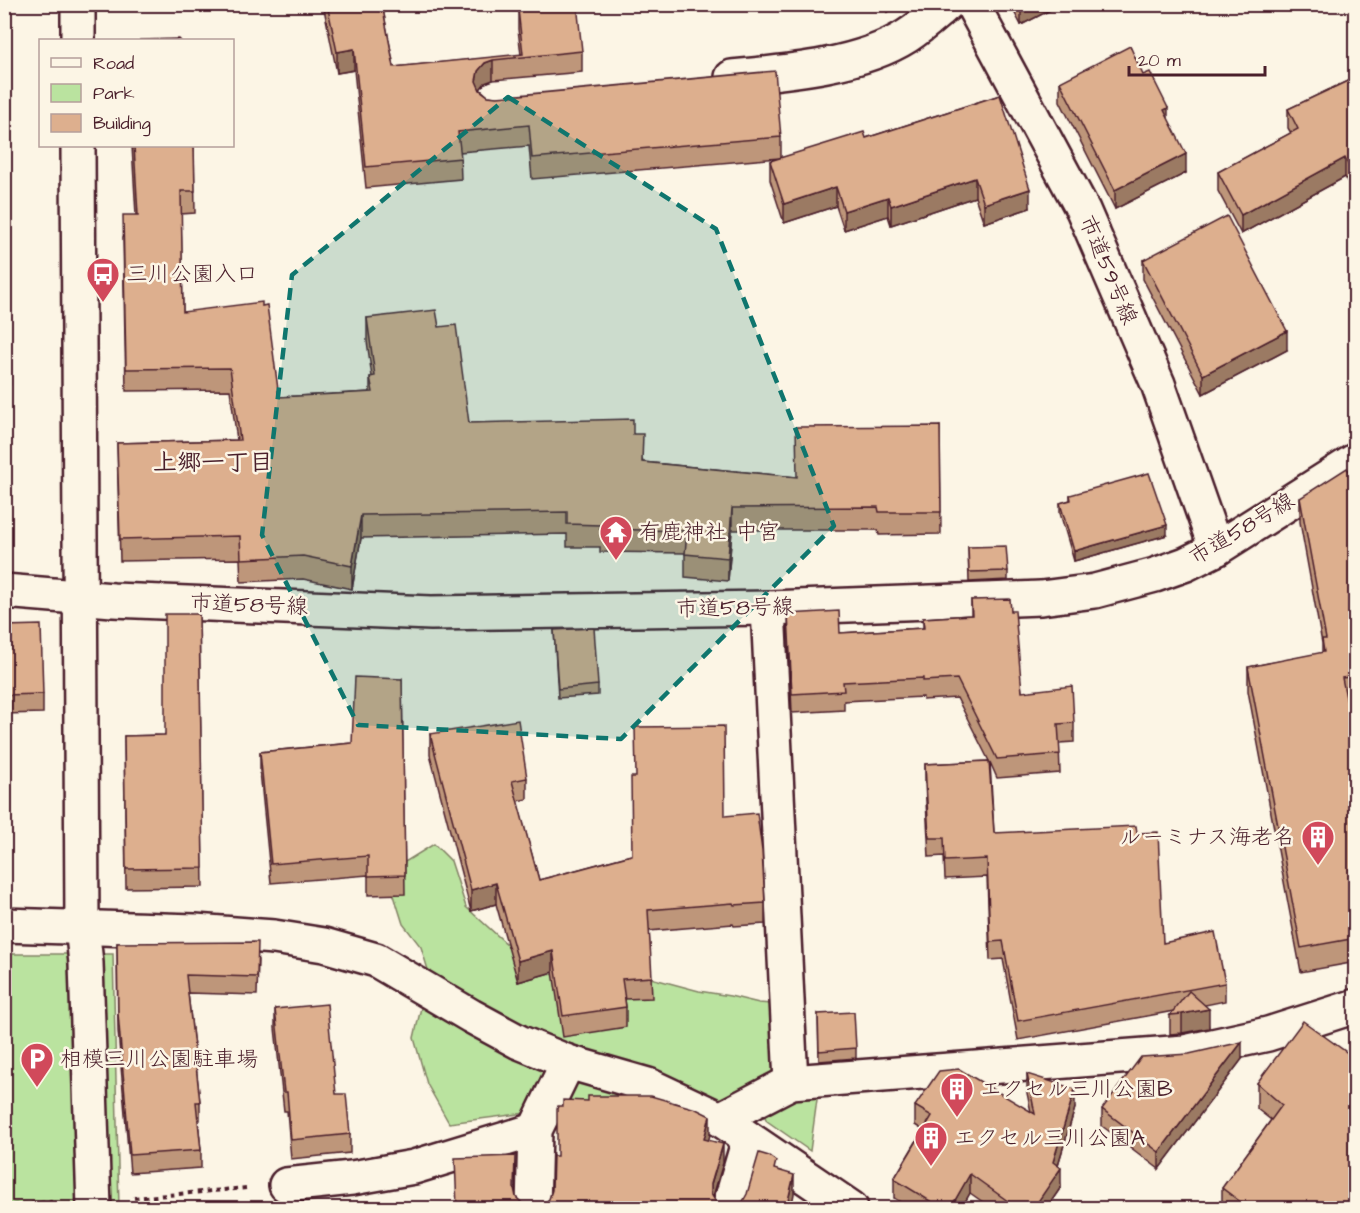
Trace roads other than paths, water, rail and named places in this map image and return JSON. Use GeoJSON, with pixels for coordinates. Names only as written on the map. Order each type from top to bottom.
{"type":"FeatureCollection","features":[{"type":"Feature","properties":{"kind":"street"},"geometry":{"type":"LineString","coordinates":[[78,4],[78,39]]}},
{"type":"Feature","properties":{"kind":"street"},"geometry":{"type":"LineString","coordinates":[[707,80],[832,64],[870,54],[906,37],[947,4]]}},
{"type":"Feature","properties":{"kind":"street","name":"市道59号線"},"geometry":{"type":"LineString","coordinates":[[972,4],[1083,210],[1158,384],[1216,549]]}},
{"type":"Feature","properties":{"kind":"street"},"geometry":{"type":"LineString","coordinates":[[78,147],[81,927],[86,963],[94,1209]]}},
{"type":"Feature","properties":{"kind":"street","name":"市道58号線"},"geometry":{"type":"LineString","coordinates":[[4,591],[80,598],[431,613],[768,608],[1041,598],[1095,591],[1186,564],[1216,549],[1356,460]]}},
{"type":"Feature","properties":{"kind":"street"},"geometry":{"type":"LineString","coordinates":[[768,608],[791,1082]]}},
{"type":"Feature","properties":{"kind":"street"},"geometry":{"type":"LineString","coordinates":[[4,925],[195,931],[274,937],[324,945],[376,960],[519,1042],[568,1062],[648,1085],[720,1119],[851,1209]]}},
{"type":"Feature","properties":{"kind":"street"},"geometry":{"type":"LineString","coordinates":[[720,1119],[791,1082],[1185,1052],[1269,1034],[1356,1006]]}},
{"type":"Feature","properties":{"kind":"street"},"geometry":{"type":"LineString","coordinates":[[534,1209],[536,1130],[568,1062]]}},
{"type":"Feature","properties":{"kind":"street"},"geometry":{"type":"LineString","coordinates":[[286,1185],[352,1178],[414,1167],[536,1130]]}},
{"type":"Feature","properties":{"kind":"street"},"geometry":{"type":"LineString","coordinates":[[729,1209],[750,1139]]}},
{"type":"Feature","properties":{"kind":"place","name":"三川公園入口"},"geometry":{"type":"Point","coordinates":[103,303]}},
{"type":"Feature","properties":{"kind":"place","name":"有鹿神社 中宮"},"geometry":{"type":"Point","coordinates":[616,561]}},
{"type":"Feature","properties":{"kind":"place","name":"ルーミナス海老名"},"geometry":{"type":"Point","coordinates":[1318,866]}},
{"type":"Feature","properties":{"kind":"place","name":"相模三川公園駐車場"},"geometry":{"type":"Point","coordinates":[37,1088]}},
{"type":"Feature","properties":{"kind":"place","name":"エクセル三川公園B"},"geometry":{"type":"Point","coordinates":[957,1118]}},
{"type":"Feature","properties":{"kind":"place","name":"エクセル三川公園A"},"geometry":{"type":"Point","coordinates":[931,1167]}},
{"type":"Feature","properties":{"kind":"district","name":"上郷一丁目"},"geometry":{"type":"Point","coordinates":[213,463]}}]}
